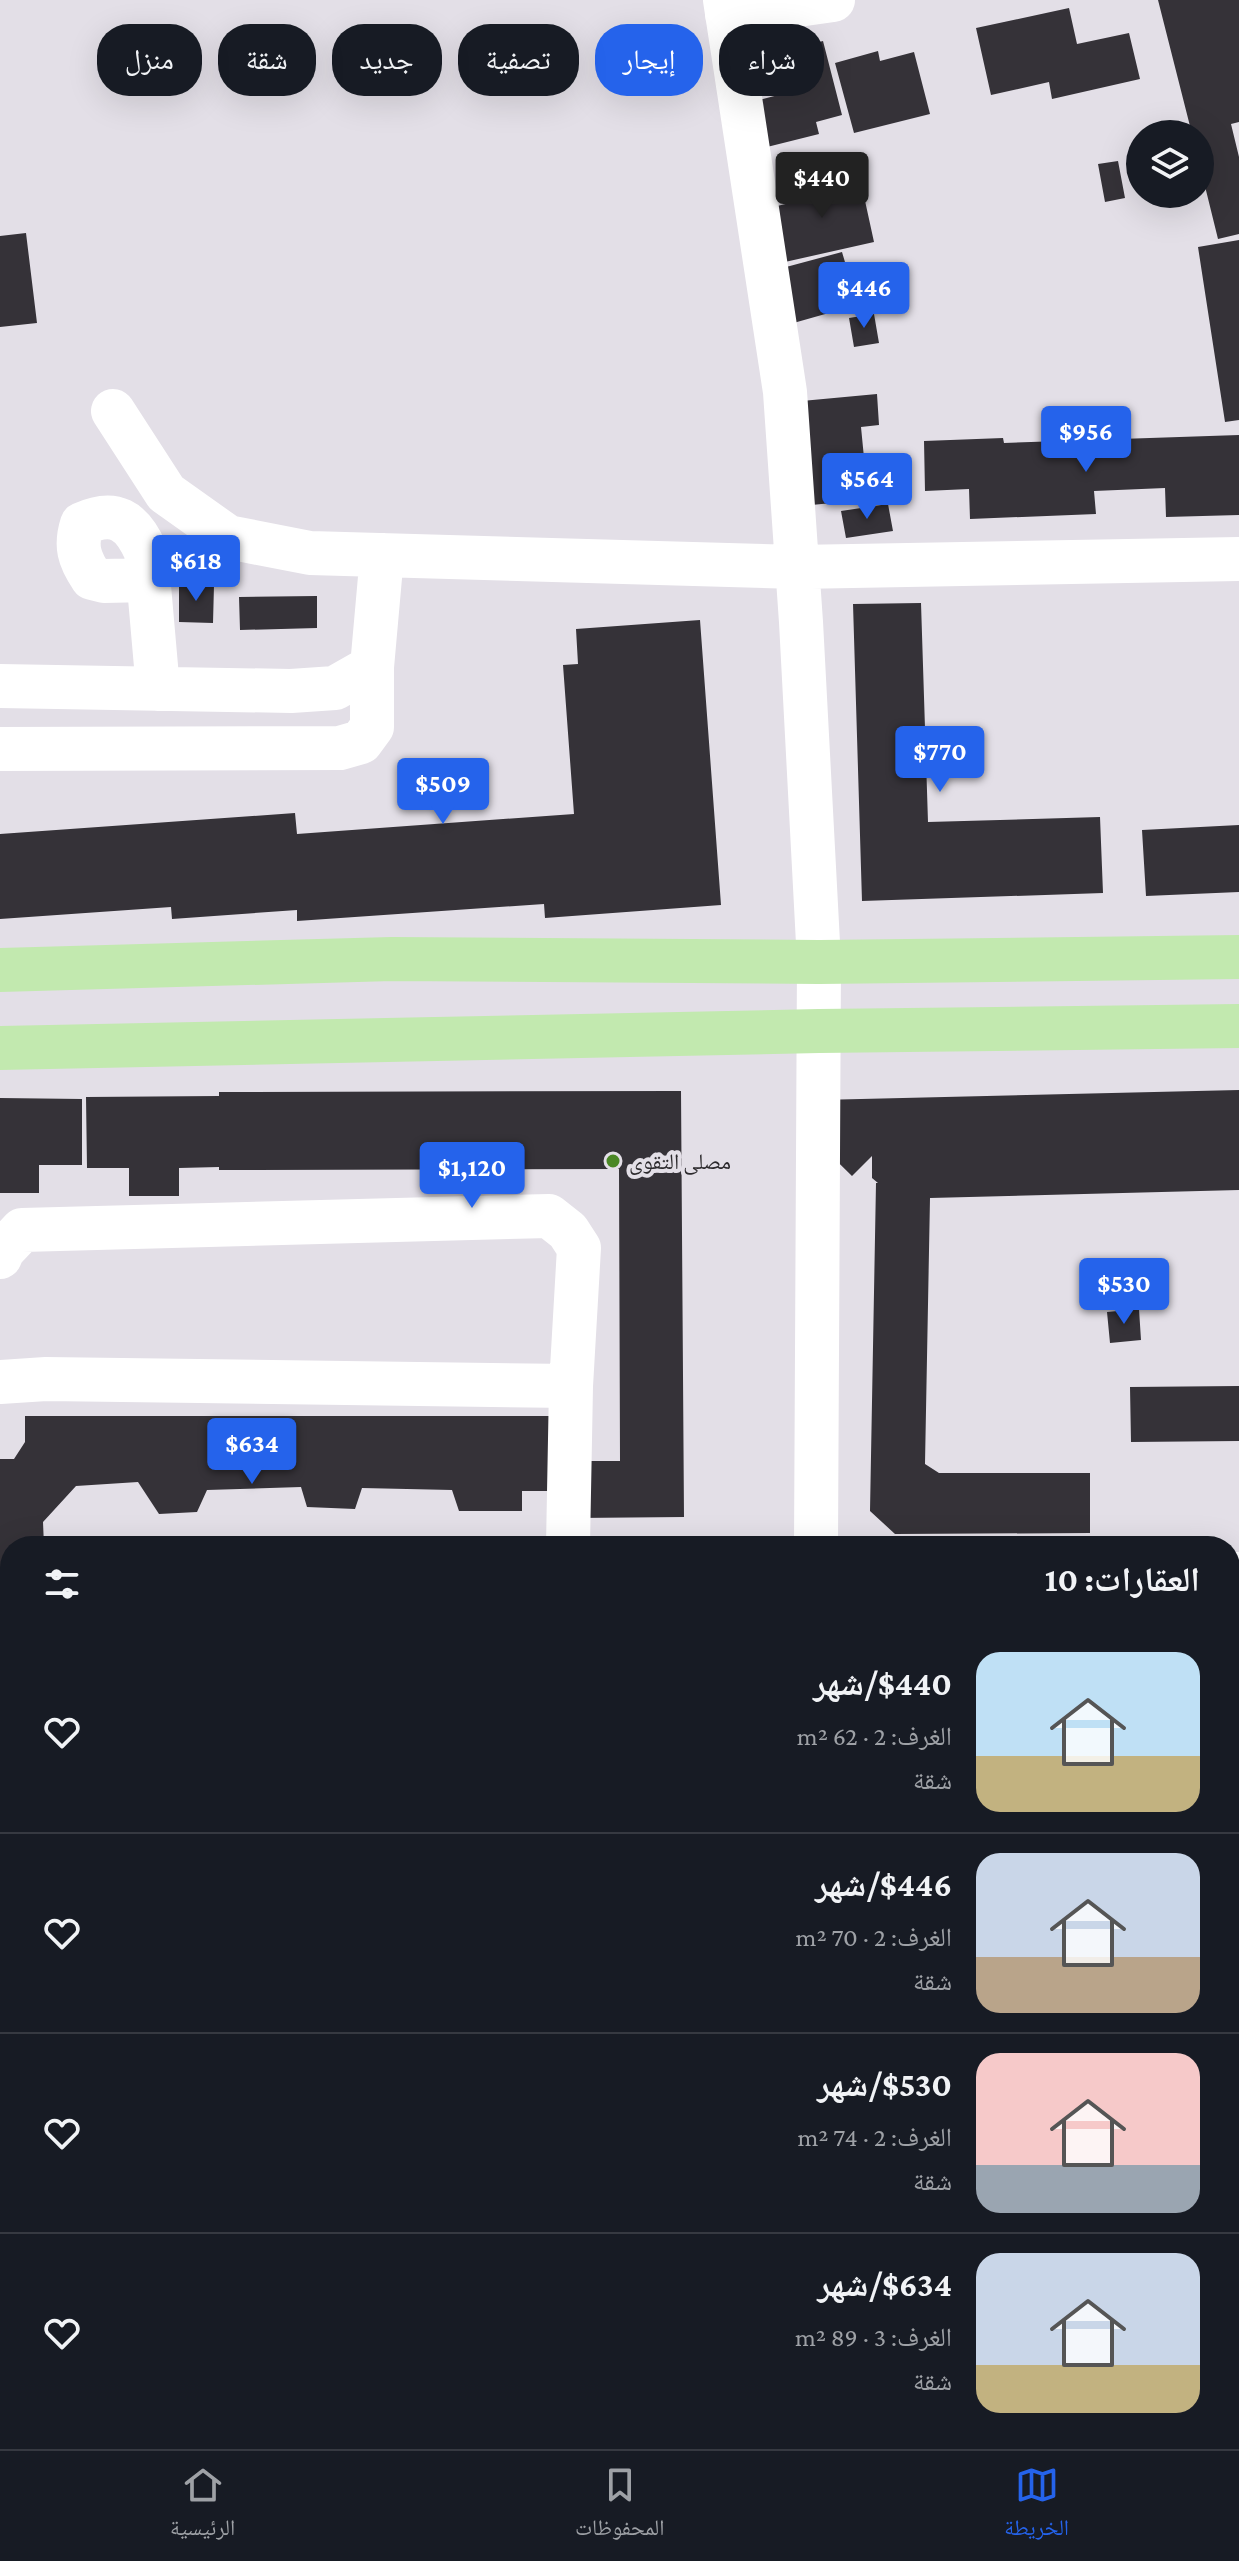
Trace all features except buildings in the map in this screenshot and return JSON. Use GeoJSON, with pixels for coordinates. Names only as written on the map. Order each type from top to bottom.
{"type":"FeatureCollection","features":[{"type":"Feature","properties":{"kind":"main road"},"geometry":{"type":"LineString","coordinates":[[0,970],[392,959],[819,962],[1239,957]]}},
{"type":"Feature","properties":{"kind":"main road"},"geometry":{"type":"LineString","coordinates":[[0,1048],[819,1031],[1239,1026]]}},
{"type":"Feature","properties":{"kind":"street"},"geometry":{"type":"LineString","coordinates":[[816,1536],[819,962],[797,567],[785,392],[726,8],[833,0]]}},
{"type":"Feature","properties":{"kind":"street"},"geometry":{"type":"LineString","coordinates":[[113,411],[166,493],[228,537],[310,553],[797,567],[1239,559]]}},
{"type":"Feature","properties":{"kind":"street"},"geometry":{"type":"LineString","coordinates":[[0,749],[340,748],[361,742],[372,727],[372,667],[382,555]]}},
{"type":"Feature","properties":{"kind":"street"},"geometry":{"type":"LineString","coordinates":[[148,580],[158,689]]}},
{"type":"Feature","properties":{"kind":"street"},"geometry":{"type":"LineString","coordinates":[[0,686],[291,691],[335,688],[372,667]]}},
{"type":"Feature","properties":{"kind":"street"},"geometry":{"type":"LineString","coordinates":[[0,1257],[22,1230],[549,1216],[568,1231],[579,1248],[571,1386],[568,1536]]}},
{"type":"Feature","properties":{"kind":"street"},"geometry":{"type":"LineString","coordinates":[[0,1382],[46,1379],[571,1386]]}},
{"type":"Feature","properties":{"kind":"place","name":"مصلى التقوى"},"geometry":{"type":"Point","coordinates":[613,1161]}}]}
